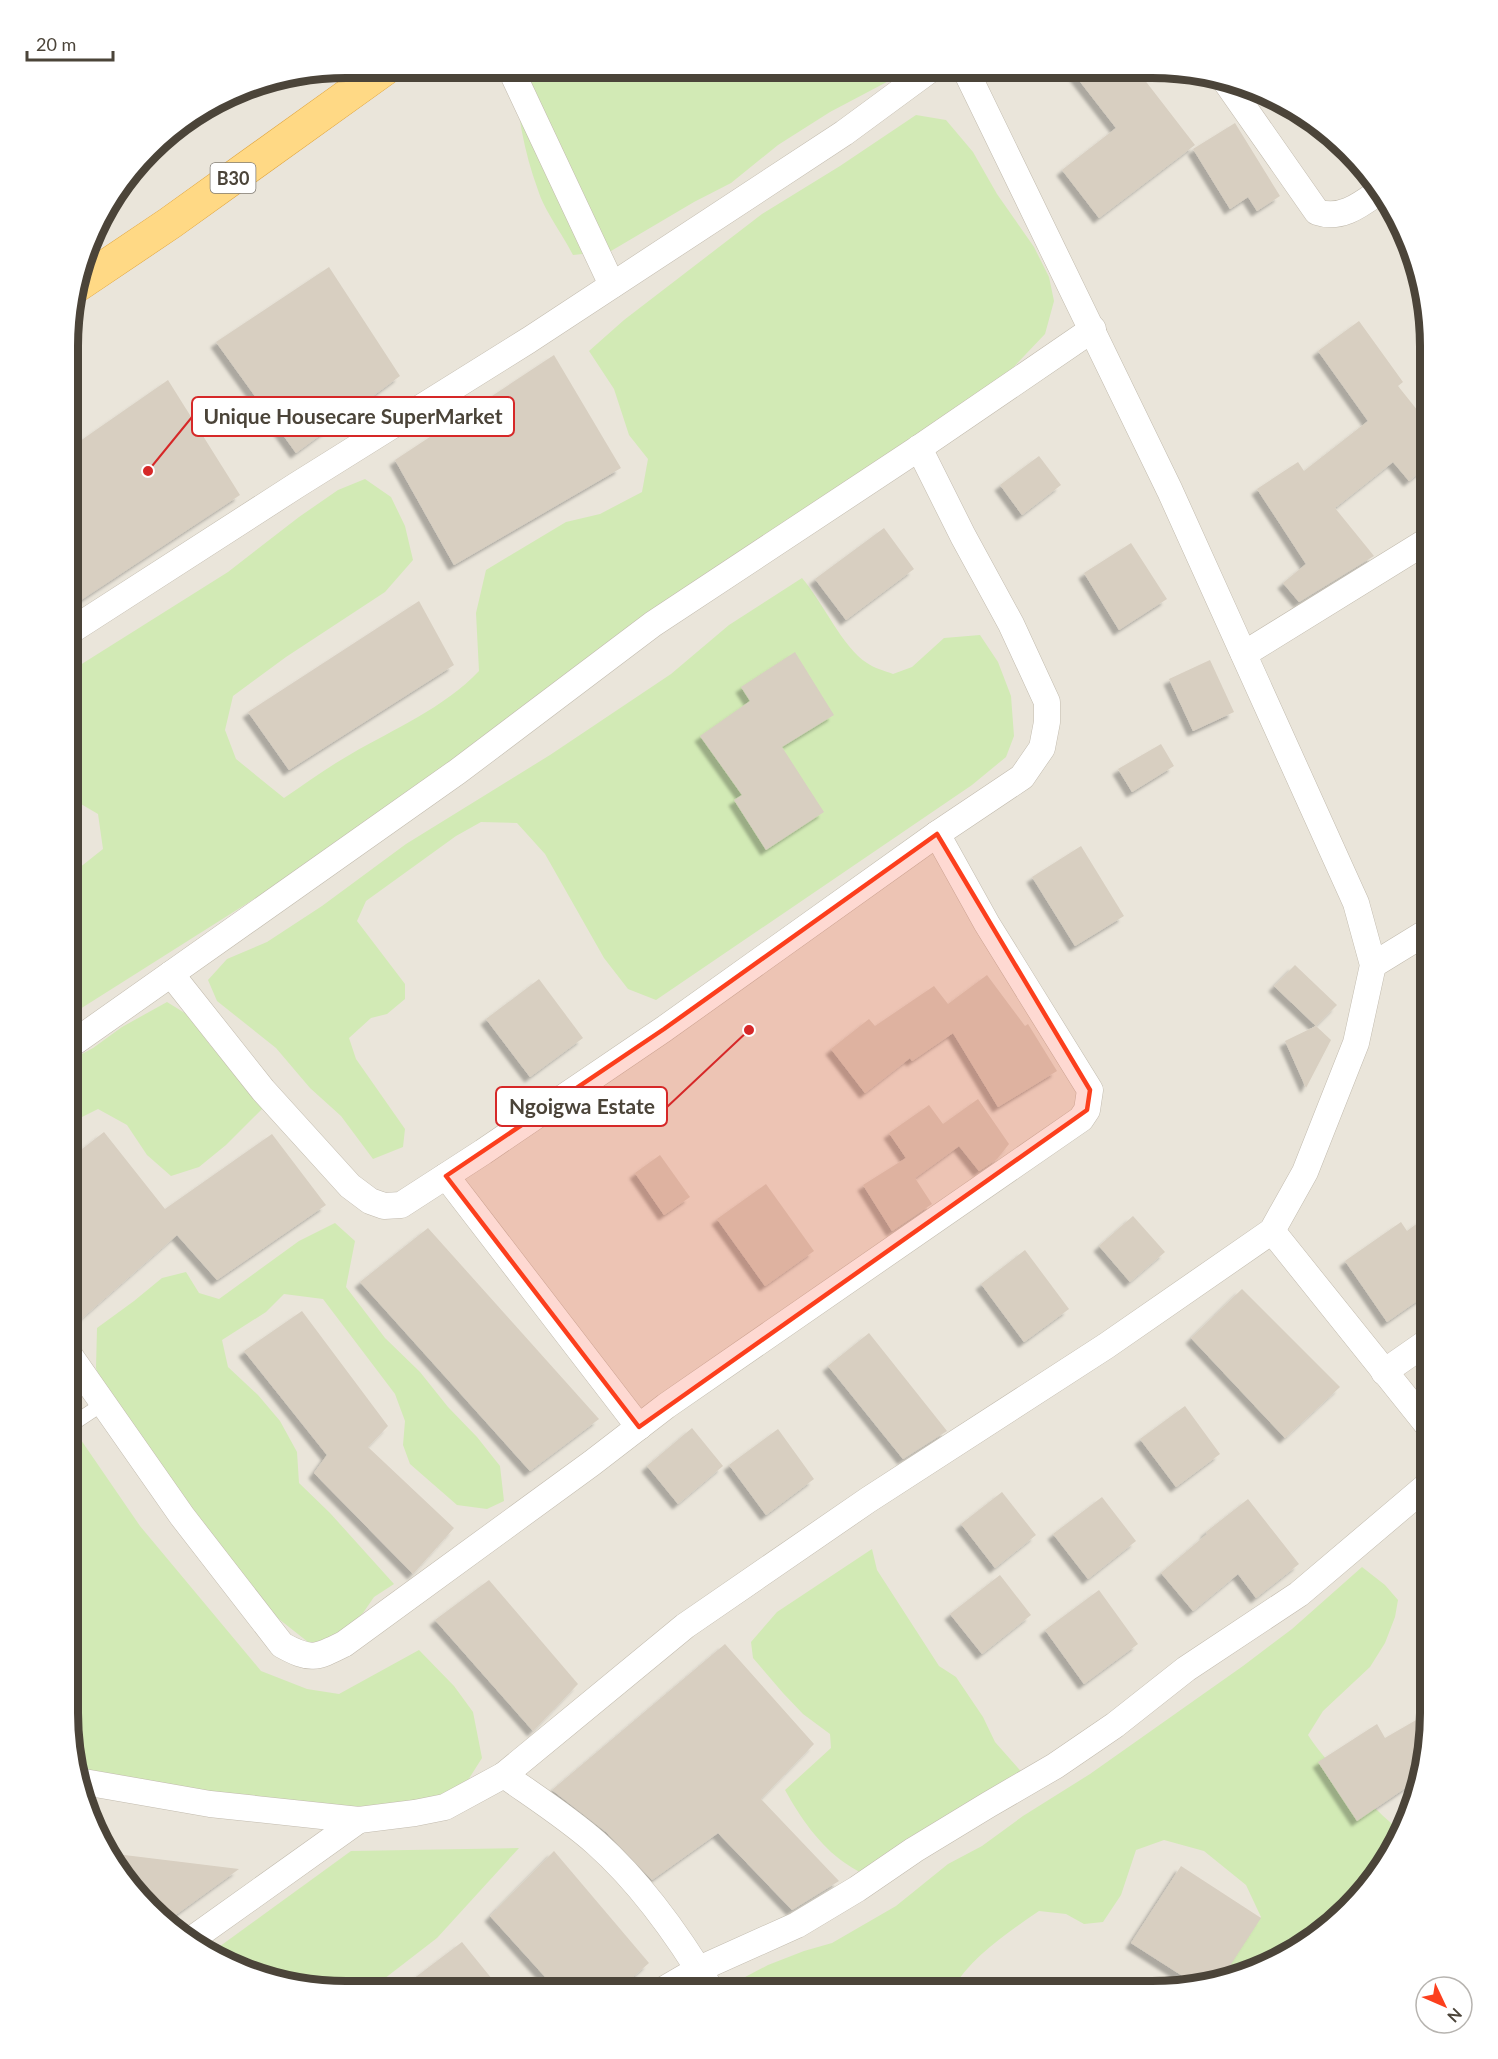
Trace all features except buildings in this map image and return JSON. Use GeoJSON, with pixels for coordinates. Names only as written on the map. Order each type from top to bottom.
{"type":"FeatureCollection","features":[{"type":"Feature","properties":{"kind":"highway","name":"B30"},"geometry":{"type":"LineString","coordinates":[[87,279],[171,223],[372,78]]}},
{"type":"Feature","properties":{"kind":"street"},"geometry":{"type":"LineString","coordinates":[[515,78],[612,285]]}},
{"type":"Feature","properties":{"kind":"street"},"geometry":{"type":"LineString","coordinates":[[78,626],[529,340],[844,133],[919,78]]}},
{"type":"Feature","properties":{"kind":"street"},"geometry":{"type":"LineString","coordinates":[[87,1783],[210,1804],[359,1820],[445,1807],[504,1775],[685,1626],[868,1500],[1106,1346],[1272,1231],[1305,1172],[1356,1043],[1373,965],[1356,903],[1170,491],[969,78]]}},
{"type":"Feature","properties":{"kind":"street"},"geometry":{"type":"LineString","coordinates":[[1231,90],[1317,212],[1339,215],[1374,195]]}},
{"type":"Feature","properties":{"kind":"street"},"geometry":{"type":"LineString","coordinates":[[78,1040],[457,772],[653,624],[919,448],[1093,329]]}},
{"type":"Feature","properties":{"kind":"street"},"geometry":{"type":"LineString","coordinates":[[171,974],[286,1116],[350,1186],[370,1201],[384,1206],[401,1204],[655,1035],[937,834],[1022,777],[1042,748],[1047,722],[1047,702],[1011,624],[919,448]]}},
{"type":"Feature","properties":{"kind":"street"},"geometry":{"type":"LineString","coordinates":[[1244,654],[1420,545]]}},
{"type":"Feature","properties":{"kind":"street"},"geometry":{"type":"LineString","coordinates":[[78,1367],[182,1516],[282,1645],[302,1656],[320,1656],[344,1644],[639,1427],[1081,1119],[1088,1110],[1090,1090],[987,924],[937,834]]}},
{"type":"Feature","properties":{"kind":"street"},"geometry":{"type":"LineString","coordinates":[[1373,965],[1420,936]]}},
{"type":"Feature","properties":{"kind":"street"},"geometry":{"type":"LineString","coordinates":[[446,1176],[639,1427]]}},
{"type":"Feature","properties":{"kind":"street"},"geometry":{"type":"LineString","coordinates":[[1272,1231],[1420,1416]]}},
{"type":"Feature","properties":{"kind":"street"},"geometry":{"type":"LineString","coordinates":[[1384,1372],[1420,1347]]}},
{"type":"Feature","properties":{"kind":"street"},"geometry":{"type":"LineString","coordinates":[[504,1775],[596,1842],[630,1877],[655,1908],[705,1979],[857,1889],[979,1810],[1055,1766],[1115,1725],[1186,1669],[1299,1594],[1420,1491]]}},
{"type":"Feature","properties":{"kind":"street"},"geometry":{"type":"LineString","coordinates":[[197,1936],[359,1820]]}},
{"type":"Feature","properties":{"kind":"lane"},"geometry":{"type":"LineString","coordinates":[[78,1420],[104,1403]]}},
{"type":"Feature","properties":{"kind":"highlighted area"},"geometry":{"type":"Polygon","coordinates":[[[937,834],[1090,1090],[1087,1110],[639,1427],[446,1176],[664,1029],[937,834]]]}},
{"type":"Feature","properties":{"kind":"shaded area"},"geometry":{"type":"Polygon","coordinates":[[[1152,78],[1187,80],[1221,87],[1254,98],[1301,123],[1329,145],[1353,169],[1384,212],[1400,244],[1411,277],[1418,311],[1420,346],[1420,1713],[1418,1748],[1411,1782],[1400,1815],[1384,1847],[1365,1876],[1329,1914],[1286,1945],[1254,1961],[1221,1972],[1187,1979],[1152,1981],[346,1981],[311,1979],[277,1972],[244,1961],[197,1936],[169,1914],[145,1890],[114,1847],[98,1815],[87,1782],[80,1748],[78,1713],[78,346],[80,311],[92,260],[114,212],[133,183],[169,145],[197,123],[244,98],[294,83],[329,79],[1152,78]]]}},
{"type":"Feature","properties":{"kind":"green space"},"geometry":{"type":"Polygon","coordinates":[[[516,78],[894,78],[830,112],[778,145],[731,183],[611,251],[573,255],[545,206],[533,176],[517,99],[516,78]]]}},
{"type":"Feature","properties":{"kind":"green space"},"geometry":{"type":"Polygon","coordinates":[[[916,115],[946,120],[973,152],[997,194],[1034,247],[1049,277],[1054,301],[1045,334],[1008,373],[515,734],[78,1010],[78,869],[103,849],[98,814],[78,802],[78,666],[228,572],[338,490],[365,479],[391,497],[405,526],[413,560],[385,592],[286,657],[233,696],[225,730],[236,759],[284,798],[342,759],[434,707],[479,671],[476,613],[486,570],[566,522],[600,514],[642,492],[648,459],[629,435],[614,389],[589,351],[624,320],[762,214],[840,166],[916,115]]]}},
{"type":"Feature","properties":{"kind":"green space"},"geometry":{"type":"Polygon","coordinates":[[[802,578],[858,656],[867,663],[893,674],[912,667],[944,638],[980,635],[998,662],[1011,696],[1014,736],[1006,757],[972,785],[656,1000],[628,989],[604,958],[545,854],[517,823],[481,822],[456,836],[366,901],[357,921],[405,984],[405,999],[387,1014],[371,1018],[349,1038],[356,1059],[405,1129],[403,1147],[373,1159],[341,1116],[310,1088],[276,1048],[217,1001],[208,980],[227,959],[267,942],[322,906],[406,844],[550,755],[671,674],[729,625],[802,578]]]}},
{"type":"Feature","properties":{"kind":"green space"},"geometry":{"type":"Polygon","coordinates":[[[167,1002],[188,1015],[210,1045],[268,1103],[226,1145],[199,1167],[171,1176],[147,1155],[127,1125],[98,1109],[78,1120],[78,1056],[122,1027],[167,1002]]]}},
{"type":"Feature","properties":{"kind":"green space"},"geometry":{"type":"Polygon","coordinates":[[[335,1223],[355,1241],[346,1287],[385,1338],[420,1372],[500,1466],[504,1501],[487,1509],[457,1505],[410,1464],[403,1445],[405,1421],[395,1394],[323,1299],[284,1294],[266,1312],[222,1340],[228,1367],[258,1395],[280,1421],[297,1452],[299,1483],[330,1513],[394,1584],[374,1597],[363,1613],[334,1643],[308,1642],[256,1601],[107,1400],[96,1368],[97,1328],[162,1278],[186,1272],[199,1293],[219,1299],[299,1241],[335,1223]]]}},
{"type":"Feature","properties":{"kind":"green space"},"geometry":{"type":"Polygon","coordinates":[[[78,1436],[140,1526],[261,1671],[307,1689],[339,1694],[419,1650],[454,1686],[473,1712],[482,1758],[458,1796],[410,1812],[297,1812],[86,1777],[80,1748],[78,1713],[78,1436]]]}},
{"type":"Feature","properties":{"kind":"green space"},"geometry":{"type":"Polygon","coordinates":[[[872,1549],[877,1570],[939,1666],[956,1677],[983,1717],[995,1742],[1026,1777],[869,1878],[827,1848],[804,1820],[785,1790],[831,1748],[830,1734],[803,1714],[783,1693],[753,1658],[751,1642],[777,1612],[872,1549]]]}},
{"type":"Feature","properties":{"kind":"green space"},"geometry":{"type":"Polygon","coordinates":[[[1362,1567],[1385,1585],[1398,1600],[1395,1617],[1385,1643],[1370,1667],[1323,1711],[1308,1735],[1343,1777],[1395,1826],[1365,1876],[1329,1914],[1301,1936],[1254,1961],[1227,1970],[1261,1917],[1246,1885],[1204,1851],[1164,1840],[1136,1850],[1121,1895],[1103,1922],[1084,1924],[1066,1914],[1039,1911],[1002,1937],[979,1957],[958,1981],[738,1981],[768,1965],[832,1943],[896,1906],[948,1864],[982,1846],[1023,1816],[1090,1774],[1292,1629],[1362,1567]]]}},
{"type":"Feature","properties":{"kind":"green space"},"geometry":{"type":"Polygon","coordinates":[[[519,1848],[437,1938],[381,1981],[311,1979],[294,1976],[260,1967],[218,1948],[351,1851],[519,1848]]]}},
{"type":"Feature","properties":{"kind":"place","name":"Unique Housecare SuperMarket"},"geometry":{"type":"Point","coordinates":[148,471]}},
{"type":"Feature","properties":{"kind":"place","name":"Ngoigwa Estate"},"geometry":{"type":"Point","coordinates":[749,1030]}}]}
